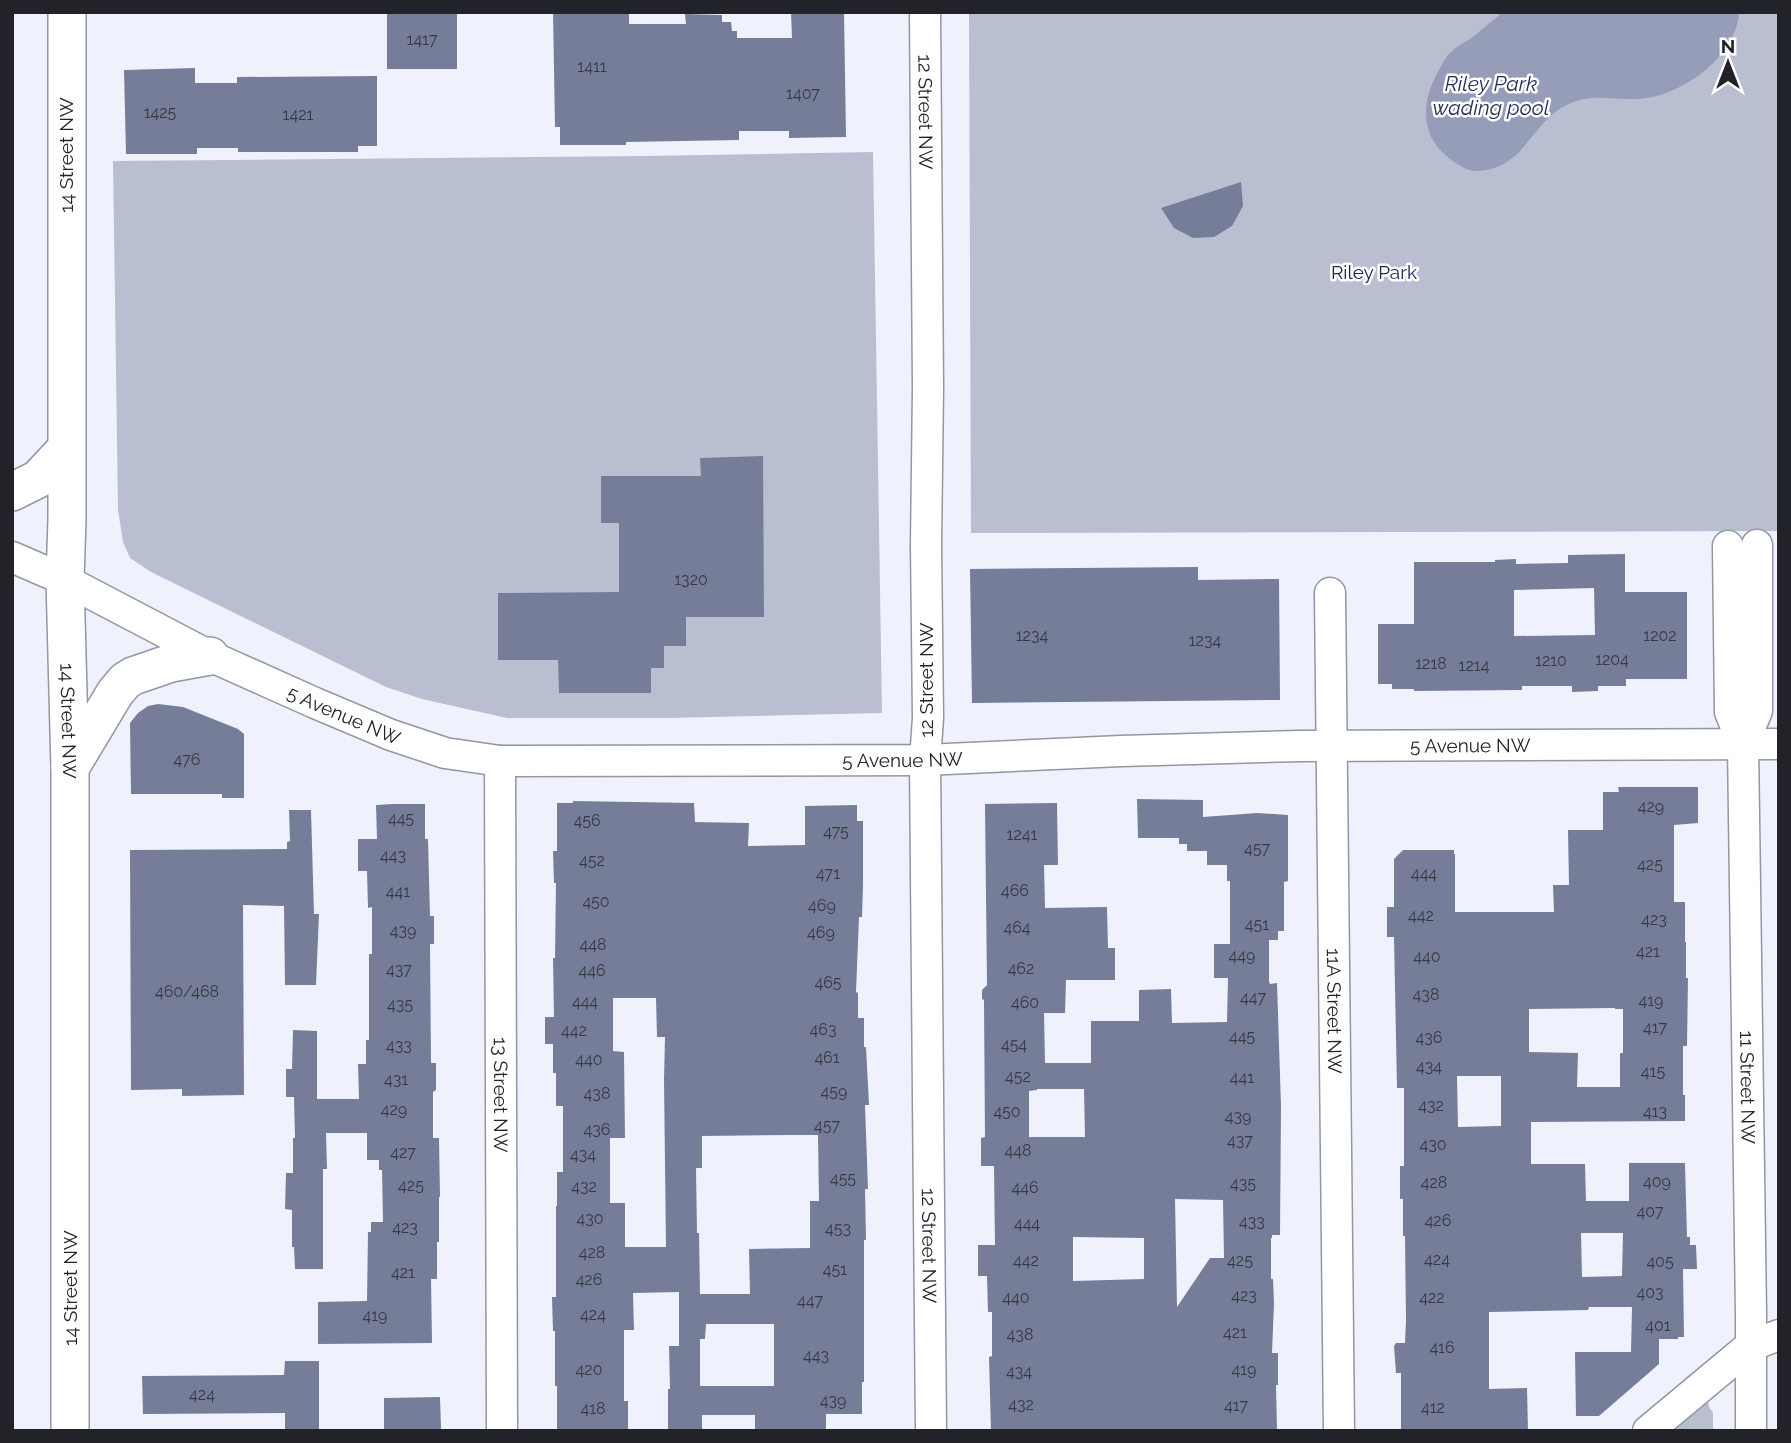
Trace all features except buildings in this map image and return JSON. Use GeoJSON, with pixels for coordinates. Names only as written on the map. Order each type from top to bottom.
{"type":"FeatureCollection","features":[{"type":"Feature","properties":{"kind":"main road","name":"14 Street NW"},"geometry":{"type":"LineString","coordinates":[[67,12],[65,580],[69,768],[70,1431]]}},
{"type":"Feature","properties":{"kind":"main road"},"geometry":{"type":"LineString","coordinates":[[12,492],[38,479],[66,449]]}},
{"type":"Feature","properties":{"kind":"main road"},"geometry":{"type":"LineString","coordinates":[[69,768],[125,681],[171,663],[210,656]]}},
{"type":"Feature","properties":{"kind":"street","name":"12 Street NW"},"geometry":{"type":"LineString","coordinates":[[925,12],[928,374],[928,718],[925,760],[931,1431]]}},
{"type":"Feature","properties":{"kind":"street","name":"11 Street NW"},"geometry":{"type":"LineString","coordinates":[[1728,545],[1730,712],[1743,744],[1751,1431]]}},
{"type":"Feature","properties":{"kind":"street","name":"11 Street NW"},"geometry":{"type":"LineString","coordinates":[[1743,744],[1757,711],[1757,545]]}},
{"type":"Feature","properties":{"kind":"street","name":"5 Avenue NW"},"geometry":{"type":"LineString","coordinates":[[12,557],[65,580],[210,656],[314,704],[445,753],[500,761],[925,760],[1121,751],[1332,746],[1779,744]]}},
{"type":"Feature","properties":{"kind":"street","name":"11A Street NW"},"geometry":{"type":"LineString","coordinates":[[1330,593],[1339,1431]]}},
{"type":"Feature","properties":{"kind":"street","name":"13 Street NW"},"geometry":{"type":"LineString","coordinates":[[500,761],[502,1431]]}},
{"type":"Feature","properties":{"kind":"street"},"geometry":{"type":"LineString","coordinates":[[1648,1431],[1749,1346],[1779,1335]]}},
{"type":"Feature","properties":{"kind":"green space","name":"Riley Park"},"geometry":{"type":"Polygon","coordinates":[[[969,12],[1779,12],[1779,531],[971,533],[969,12]]]}},
{"type":"Feature","properties":{"kind":"green space"},"geometry":{"type":"Polygon","coordinates":[[[873,152],[882,713],[669,718],[507,718],[422,699],[386,687],[151,572],[130,558],[123,542],[118,510],[113,161],[873,152]]]}},
{"type":"Feature","properties":{"kind":"green space"},"geometry":{"type":"Polygon","coordinates":[[[1700,1402],[1708,1402],[1713,1412],[1713,1431],[1663,1431],[1700,1402]]]}},
{"type":"Feature","properties":{"kind":"water","name":"Riley Park wading pool"},"geometry":{"type":"Polygon","coordinates":[[[1503,12],[1739,12],[1736,29],[1728,44],[1717,59],[1687,83],[1653,97],[1594,98],[1569,104],[1545,121],[1507,162],[1494,168],[1473,171],[1454,162],[1434,143],[1427,122],[1427,100],[1447,56],[1503,12]]]}}]}
